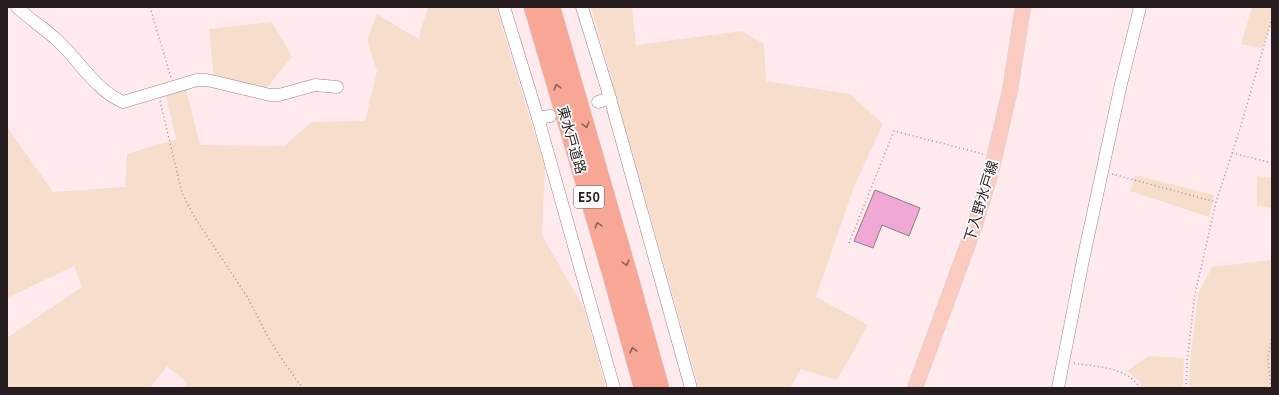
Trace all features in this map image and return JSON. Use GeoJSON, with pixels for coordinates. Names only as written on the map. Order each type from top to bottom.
{"type":"FeatureCollection","features":[{"type":"Feature","properties":{"kind":"highway","name":"東水戸道路"},"geometry":{"type":"LineString","coordinates":[[533,7],[612,276],[643,388]]}},
{"type":"Feature","properties":{"kind":"highway","name":"東水戸道路"},"geometry":{"type":"LineString","coordinates":[[551,7],[660,388]]}},
{"type":"Feature","properties":{"kind":"main road","name":"下入野水戸線"},"geometry":{"type":"LineString","coordinates":[[915,388],[975,225],[995,158],[1010,90],[1023,7]]}},
{"type":"Feature","properties":{"kind":"street"},"geometry":{"type":"LineString","coordinates":[[17,7],[56,39],[106,92],[115,99],[123,102],[197,80],[207,80],[270,96],[316,85],[337,87]]}},
{"type":"Feature","properties":{"kind":"street"},"geometry":{"type":"LineString","coordinates":[[504,7],[538,118],[614,388]]}},
{"type":"Feature","properties":{"kind":"street"},"geometry":{"type":"LineString","coordinates":[[582,7],[610,98],[691,388]]}},
{"type":"Feature","properties":{"kind":"street"},"geometry":{"type":"LineString","coordinates":[[1058,388],[1062,361],[1102,171],[1140,7]]}},
{"type":"Feature","properties":{"kind":"street"},"geometry":{"type":"LineString","coordinates":[[598,102],[610,98]]}},
{"type":"Feature","properties":{"kind":"street"},"geometry":{"type":"LineString","coordinates":[[538,118],[550,116]]}},
{"type":"Feature","properties":{"kind":"path"},"geometry":{"type":"LineString","coordinates":[[150,7],[174,87]]}},
{"type":"Feature","properties":{"kind":"path"},"geometry":{"type":"LineString","coordinates":[[1186,388],[1187,362],[1195,294],[1216,202],[1240,132],[1272,18]]}},
{"type":"Feature","properties":{"kind":"path"},"geometry":{"type":"LineString","coordinates":[[155,93],[161,103],[182,193],[194,218],[248,298],[276,350],[303,388]]}},
{"type":"Feature","properties":{"kind":"path"},"geometry":{"type":"LineString","coordinates":[[849,243],[894,131],[995,158]]}},
{"type":"Feature","properties":{"kind":"path"},"geometry":{"type":"LineString","coordinates":[[1232,153],[1272,163]]}},
{"type":"Feature","properties":{"kind":"path"},"geometry":{"type":"LineString","coordinates":[[1102,171],[1216,202]]}},
{"type":"Feature","properties":{"kind":"path"},"geometry":{"type":"LineString","coordinates":[[1272,334],[1268,358],[1272,388]]}},
{"type":"Feature","properties":{"kind":"path"},"geometry":{"type":"LineString","coordinates":[[1062,361],[1110,369],[1127,375],[1136,382],[1140,388]]}},
{"type":"Feature","properties":{"kind":"shaded area"},"geometry":{"type":"Polygon","coordinates":[[[428,7],[496,7],[545,168],[542,235],[584,308],[606,388],[185,388],[186,382],[167,366],[150,388],[7,388],[7,338],[82,287],[74,266],[7,298],[7,127],[53,192],[125,187],[127,154],[176,139],[166,96],[186,89],[200,145],[284,146],[312,122],[365,121],[377,71],[367,40],[377,14],[418,39],[428,7]]]}},
{"type":"Feature","properties":{"kind":"shaded area"},"geometry":{"type":"Polygon","coordinates":[[[591,7],[632,7],[636,45],[742,31],[764,44],[766,81],[850,94],[883,124],[854,187],[816,297],[868,325],[837,380],[801,369],[790,388],[699,388],[591,7]]]}},
{"type":"Feature","properties":{"kind":"shaded area"},"geometry":{"type":"Polygon","coordinates":[[[1252,7],[1272,7],[1272,20],[1262,48],[1241,44],[1252,7]]]}},
{"type":"Feature","properties":{"kind":"shaded area"},"geometry":{"type":"Polygon","coordinates":[[[272,22],[292,57],[263,92],[214,78],[209,29],[272,22]]]}},
{"type":"Feature","properties":{"kind":"shaded area"},"geometry":{"type":"Polygon","coordinates":[[[1135,175],[1214,195],[1209,217],[1130,191],[1135,175]]]}},
{"type":"Feature","properties":{"kind":"shaded area"},"geometry":{"type":"Polygon","coordinates":[[[1257,176],[1272,178],[1272,208],[1257,206],[1257,176]]]}},
{"type":"Feature","properties":{"kind":"shaded area"},"geometry":{"type":"Polygon","coordinates":[[[1272,260],[1272,388],[1189,388],[1190,362],[1198,294],[1212,267],[1272,260]]]}},
{"type":"Feature","properties":{"kind":"shaded area"},"geometry":{"type":"Polygon","coordinates":[[[1149,356],[1184,358],[1183,388],[1143,388],[1139,381],[1127,371],[1149,356]]]}},
{"type":"Feature","properties":{"kind":"building"},"geometry":{"type":"Polygon","coordinates":[[[875,190],[920,208],[909,236],[882,225],[873,248],[854,241],[875,190]]]}}]}
